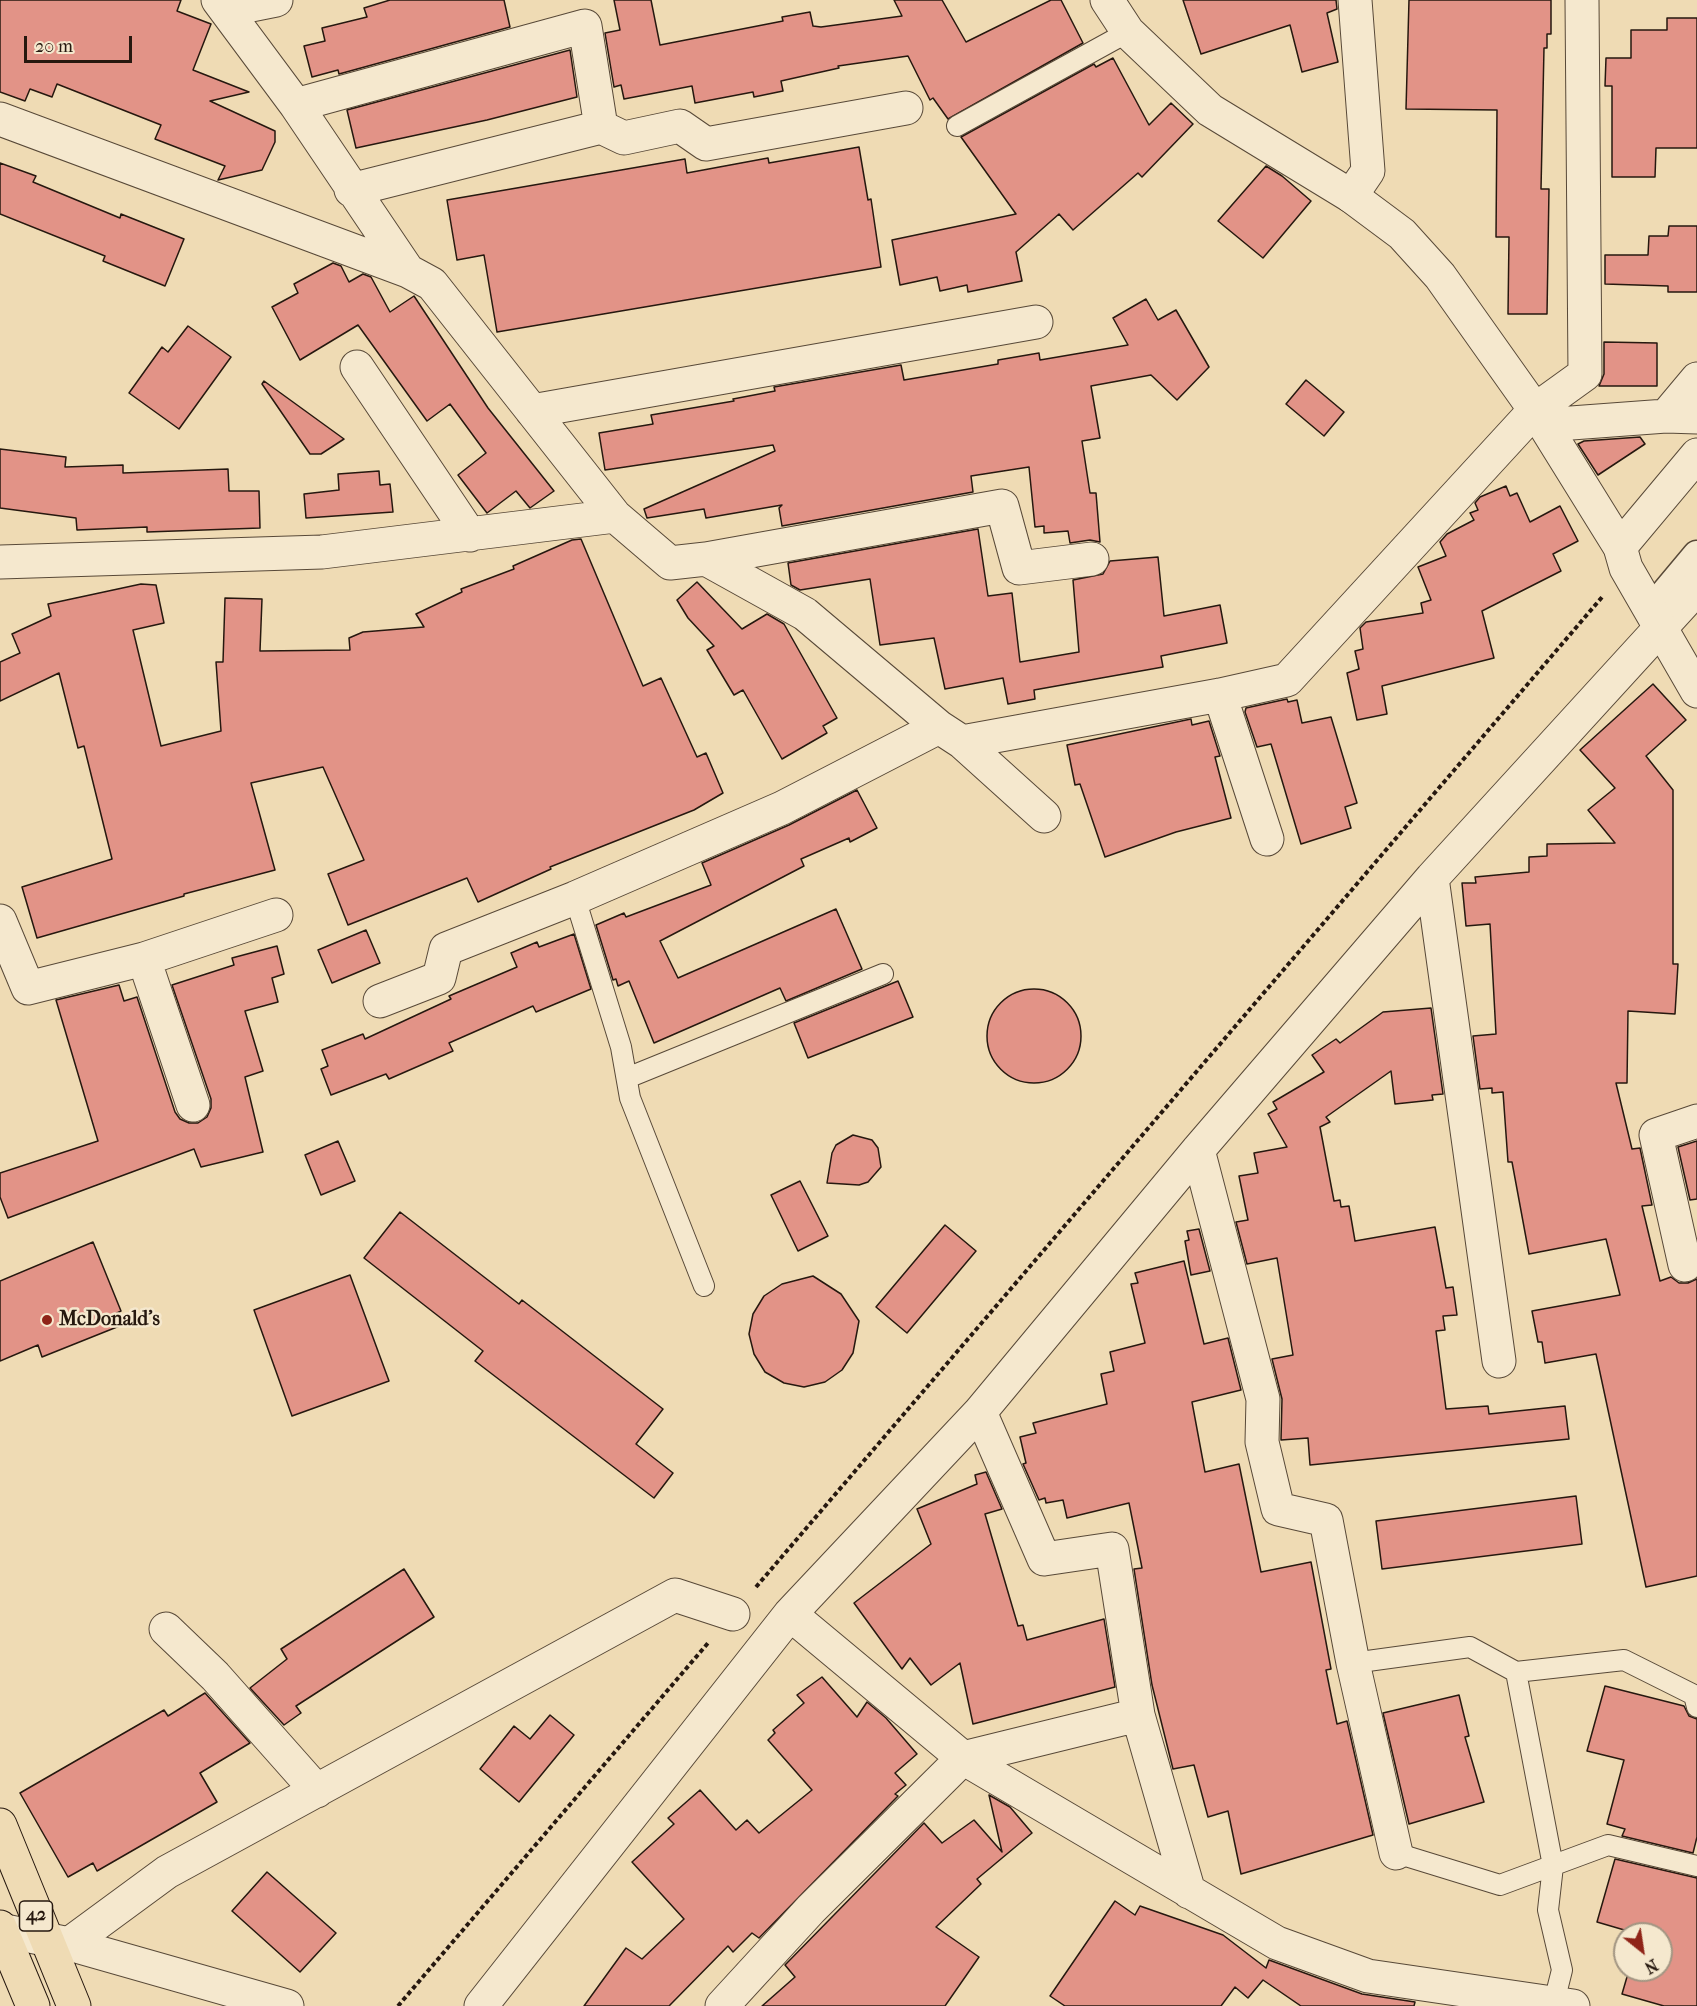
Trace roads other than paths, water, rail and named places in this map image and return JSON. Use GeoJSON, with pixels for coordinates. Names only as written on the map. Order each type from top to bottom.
{"type":"FeatureCollection","features":[{"type":"Feature","properties":{"kind":"main road","name":"42"},"geometry":{"type":"LineString","coordinates":[[0,1826],[58,1942],[74,2006]]}},
{"type":"Feature","properties":{"kind":"main road","name":"42"},"geometry":{"type":"LineString","coordinates":[[1,1929],[33,2006]]}},
{"type":"Feature","properties":{"kind":"street"},"geometry":{"type":"LineString","coordinates":[[222,5],[276,0]]}},
{"type":"Feature","properties":{"kind":"street"},"geometry":{"type":"LineString","coordinates":[[1107,0],[1128,32],[1210,110],[1351,196],[1402,234],[1440,276],[1540,417],[1623,557],[1655,619],[1697,691]]}},
{"type":"Feature","properties":{"kind":"street"},"geometry":{"type":"LineString","coordinates":[[1351,196],[1368,171],[1355,0]]}},
{"type":"Feature","properties":{"kind":"street"},"geometry":{"type":"LineString","coordinates":[[380,1001],[439,978],[446,949],[575,898],[950,735],[1220,695],[1287,680],[1540,417],[1585,374],[1582,0]]}},
{"type":"Feature","properties":{"kind":"street"},"geometry":{"type":"LineString","coordinates":[[222,5],[296,105],[408,272]]}},
{"type":"Feature","properties":{"kind":"street"},"geometry":{"type":"LineString","coordinates":[[296,105],[585,26],[601,127]]}},
{"type":"Feature","properties":{"kind":"street"},"geometry":{"type":"LineString","coordinates":[[351,190],[601,127],[624,138],[680,126],[706,144],[906,108]]}},
{"type":"Feature","properties":{"kind":"street"},"geometry":{"type":"LineString","coordinates":[[0,119],[408,272],[432,284],[615,516],[670,563],[706,559],[1002,506],[1019,568],[1092,559]]}},
{"type":"Feature","properties":{"kind":"street"},"geometry":{"type":"LineString","coordinates":[[532,411],[1036,322]]}},
{"type":"Feature","properties":{"kind":"street"},"geometry":{"type":"LineString","coordinates":[[357,367],[470,535]]}},
{"type":"Feature","properties":{"kind":"street"},"geometry":{"type":"LineString","coordinates":[[1540,417],[1681,417],[1697,379]]}},
{"type":"Feature","properties":{"kind":"street"},"geometry":{"type":"LineString","coordinates":[[1623,557],[1697,454]]}},
{"type":"Feature","properties":{"kind":"street"},"geometry":{"type":"LineString","coordinates":[[0,562],[322,552],[615,516]]}},
{"type":"Feature","properties":{"kind":"street"},"geometry":{"type":"LineString","coordinates":[[481,2006],[790,1614],[980,1412],[1198,1150],[1655,619],[1697,555]]}},
{"type":"Feature","properties":{"kind":"street"},"geometry":{"type":"LineString","coordinates":[[706,559],[806,614],[1044,816]]}},
{"type":"Feature","properties":{"kind":"street"},"geometry":{"type":"LineString","coordinates":[[1655,619],[1697,588]]}},
{"type":"Feature","properties":{"kind":"street"},"geometry":{"type":"LineString","coordinates":[[1220,695],[1267,839]]}},
{"type":"Feature","properties":{"kind":"street"},"geometry":{"type":"LineString","coordinates":[[1432,878],[1499,1361]]}},
{"type":"Feature","properties":{"kind":"street"},"geometry":{"type":"LineString","coordinates":[[0,921],[28,988],[144,959],[276,915]]}},
{"type":"Feature","properties":{"kind":"street"},"geometry":{"type":"LineString","coordinates":[[144,959],[193,1104]]}},
{"type":"Feature","properties":{"kind":"street"},"geometry":{"type":"LineString","coordinates":[[1685,1265],[1656,1135],[1697,1121]]}},
{"type":"Feature","properties":{"kind":"street"},"geometry":{"type":"LineString","coordinates":[[1198,1150],[1263,1400],[1262,1442],[1278,1509],[1326,1520],[1353,1663],[1396,1853]]}},
{"type":"Feature","properties":{"kind":"street"},"geometry":{"type":"LineString","coordinates":[[980,1412],[1044,1559],[1112,1549],[1138,1715],[1189,1892]]}},
{"type":"Feature","properties":{"kind":"street"},"geometry":{"type":"LineString","coordinates":[[58,1942],[167,1872],[675,1595],[733,1614]]}},
{"type":"Feature","properties":{"kind":"street"},"geometry":{"type":"LineString","coordinates":[[790,1614],[963,1758],[1277,1943],[1368,1976],[1564,2004]]}},
{"type":"Feature","properties":{"kind":"street"},"geometry":{"type":"LineString","coordinates":[[166,1629],[215,1676],[317,1791]]}},
{"type":"Feature","properties":{"kind":"street"},"geometry":{"type":"LineString","coordinates":[[722,2006],[811,1909],[963,1758],[1138,1715]]}},
{"type":"Feature","properties":{"kind":"street"},"geometry":{"type":"LineString","coordinates":[[1,1929],[58,1942],[287,2006]]}},
{"type":"Feature","properties":{"kind":"lane"},"geometry":{"type":"LineString","coordinates":[[957,126],[1128,32]]}},
{"type":"Feature","properties":{"kind":"lane"},"geometry":{"type":"LineString","coordinates":[[575,898],[621,1047],[630,1098],[704,1286]]}},
{"type":"Feature","properties":{"kind":"lane"},"geometry":{"type":"LineString","coordinates":[[627,1078],[883,974]]}},
{"type":"Feature","properties":{"kind":"lane"},"geometry":{"type":"LineString","coordinates":[[1353,1663],[1470,1647],[1516,1672],[1624,1660],[1694,1695],[1697,1707]]}},
{"type":"Feature","properties":{"kind":"lane"},"geometry":{"type":"LineString","coordinates":[[1516,1672],[1554,1866],[1548,1910],[1562,1970],[1564,2004]]}},
{"type":"Feature","properties":{"kind":"lane"},"geometry":{"type":"LineString","coordinates":[[1396,1853],[1500,1885],[1608,1845],[1697,1866]]}},
{"type":"Feature","properties":{"kind":"place","name":"McDonald's"},"geometry":{"type":"Point","coordinates":[47,1320]}}]}
